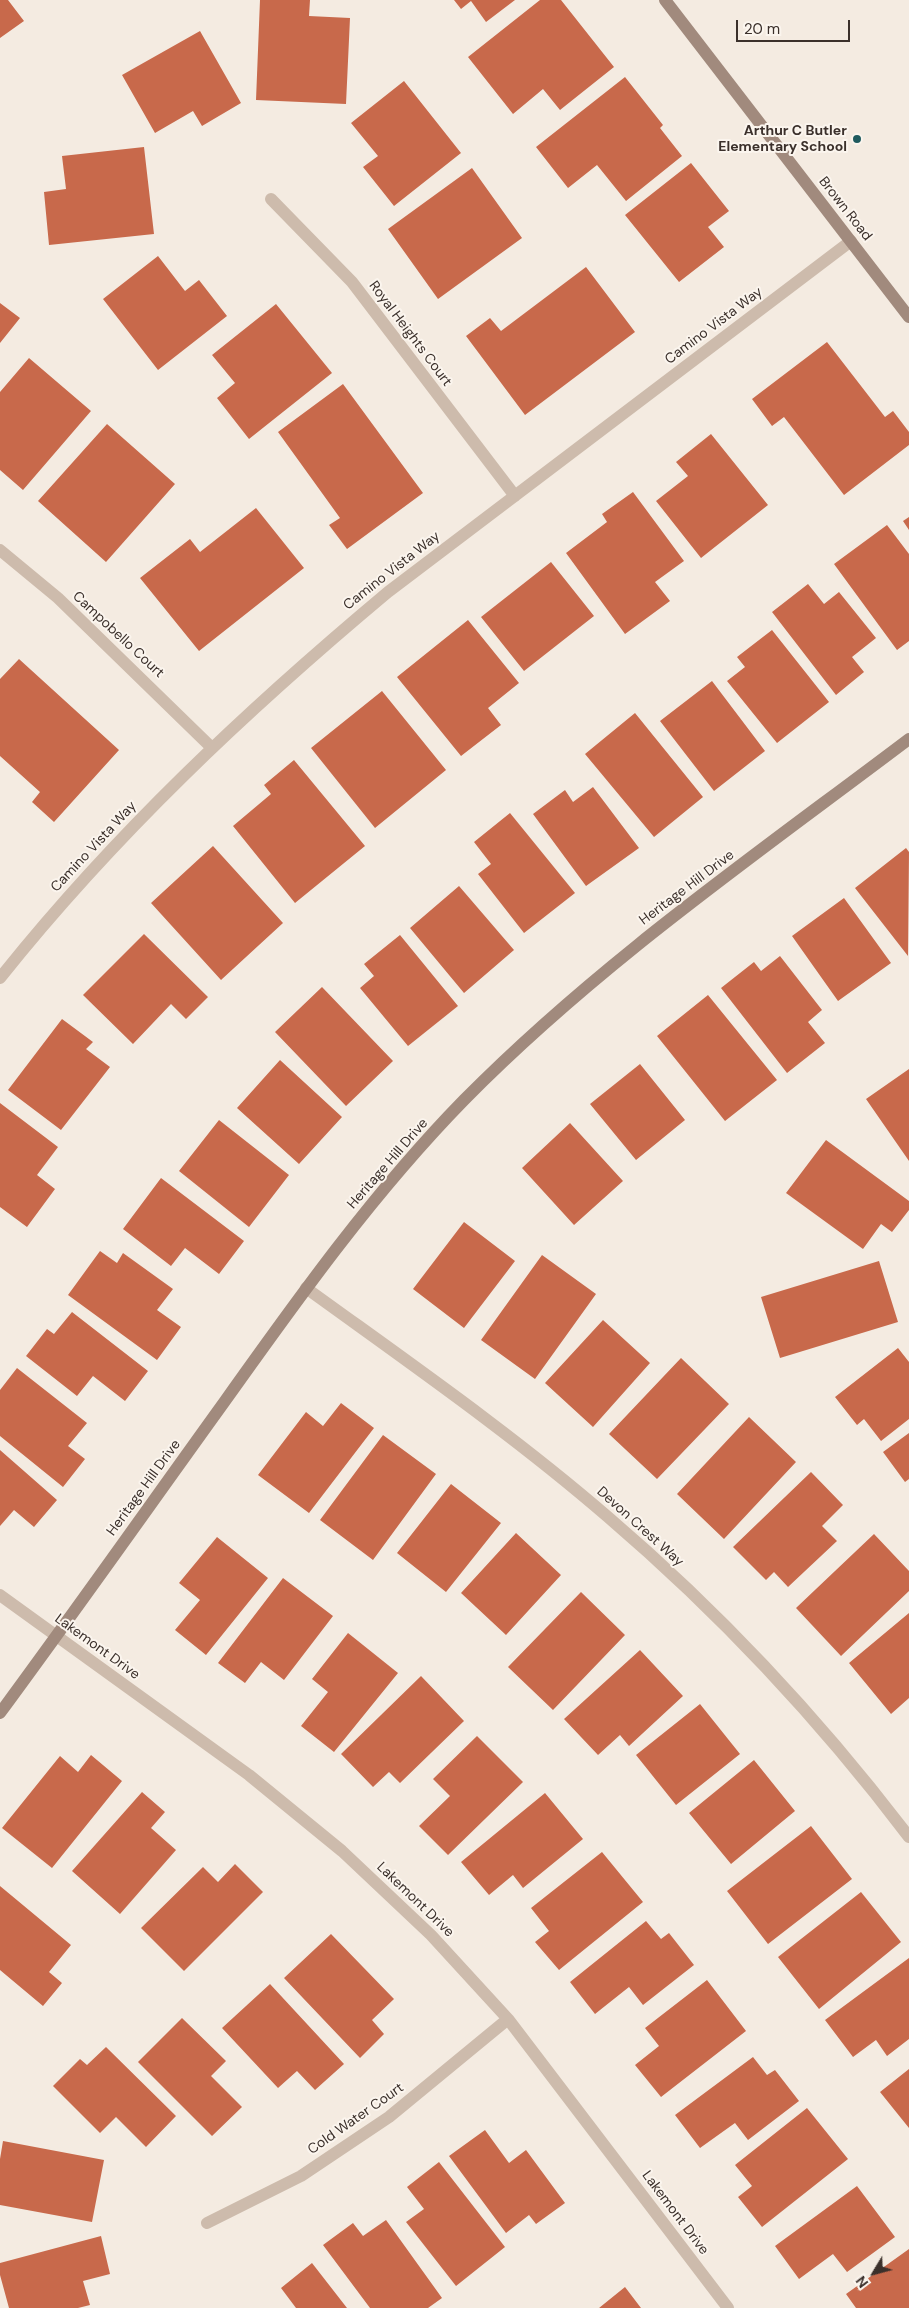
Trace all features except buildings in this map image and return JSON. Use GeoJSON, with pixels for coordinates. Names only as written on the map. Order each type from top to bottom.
{"type":"FeatureCollection","features":[{"type":"Feature","properties":{"kind":"street","name":"Brown Road"},"geometry":{"type":"LineString","coordinates":[[666,0],[909,317]]}},
{"type":"Feature","properties":{"kind":"street","name":"Royal Heights Court"},"geometry":{"type":"LineString","coordinates":[[271,198],[352,282],[514,496]]}},
{"type":"Feature","properties":{"kind":"street","name":"Camino Vista Way"},"geometry":{"type":"LineString","coordinates":[[0,978],[35,935],[119,840],[211,747],[324,646],[388,592],[851,241]]}},
{"type":"Feature","properties":{"kind":"street","name":"Campobello Court"},"geometry":{"type":"LineString","coordinates":[[0,550],[58,598],[211,747]]}},
{"type":"Feature","properties":{"kind":"street","name":"Heritage Hill Drive"},"geometry":{"type":"LineString","coordinates":[[0,1713],[306,1288],[382,1192],[451,1115],[555,1014],[627,952],[909,739]]}},
{"type":"Feature","properties":{"kind":"street","name":"Devon Crest Way"},"geometry":{"type":"LineString","coordinates":[[306,1288],[491,1422],[608,1517],[726,1627],[822,1730],[909,1837]]}},
{"type":"Feature","properties":{"kind":"street","name":"Lakemont Drive"},"geometry":{"type":"LineString","coordinates":[[0,1595],[249,1775],[342,1852],[431,1935],[508,2019],[728,2308]]}},
{"type":"Feature","properties":{"kind":"street","name":"Cold Water Court"},"geometry":{"type":"LineString","coordinates":[[207,2224],[301,2176],[389,2117],[508,2019]]}},
{"type":"Feature","properties":{"kind":"place","name":"Arthur C Butler Elementary School"},"geometry":{"type":"Point","coordinates":[857,139]}}]}
